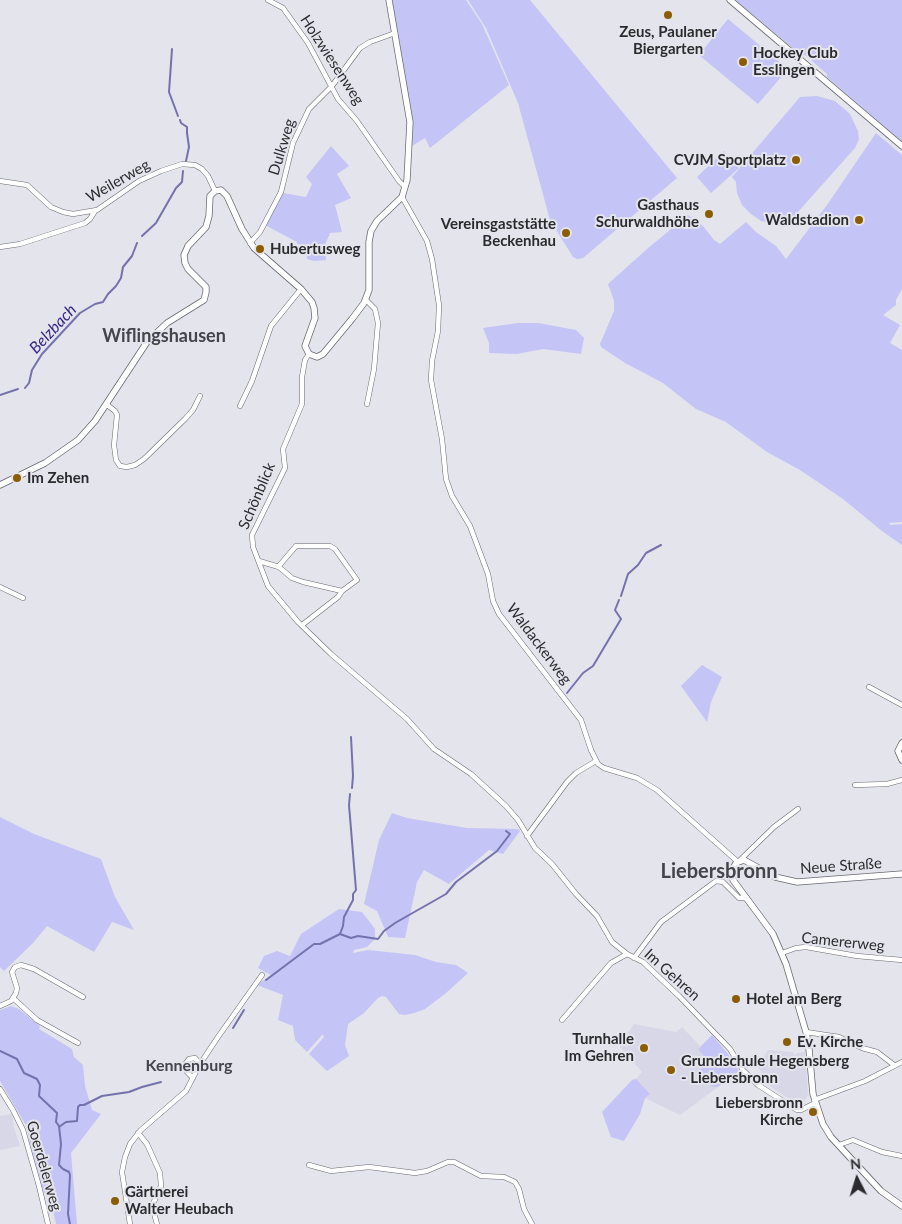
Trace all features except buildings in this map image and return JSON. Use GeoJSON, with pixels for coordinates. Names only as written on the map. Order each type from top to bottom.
{"type":"FeatureCollection","features":[{"type":"Feature","properties":{"kind":"street","name":"Holzwiesenweg"},"geometry":{"type":"LineString","coordinates":[[268,0],[283,8],[308,43],[338,99],[357,121],[405,187]]}},
{"type":"Feature","properties":{"kind":"street"},"geometry":{"type":"LineString","coordinates":[[0,485],[40,466],[73,445],[92,425],[139,351],[154,334],[167,323],[205,299],[206,287],[188,269],[184,257],[188,246],[206,227],[209,216],[209,198],[215,190],[221,190],[228,196],[240,226],[250,243],[261,256],[301,289],[310,299],[315,311],[305,349],[309,354],[317,357],[323,354],[366,300],[370,284],[369,245],[371,231],[377,221],[402,197],[405,187],[410,122],[389,0]]}},
{"type":"Feature","properties":{"kind":"street"},"geometry":{"type":"LineString","coordinates":[[730,0],[902,146]]}},
{"type":"Feature","properties":{"kind":"street","name":"Dulkweg"},"geometry":{"type":"LineString","coordinates":[[250,243],[260,232],[282,189],[293,143],[300,124],[309,109],[332,86],[362,46],[395,33]]}},
{"type":"Feature","properties":{"kind":"street","name":"Weilerweg"},"geometry":{"type":"LineString","coordinates":[[0,181],[26,184],[51,207],[66,213],[80,214],[95,211],[139,181],[182,164],[192,164],[202,169],[215,190]]}},
{"type":"Feature","properties":{"kind":"street","name":"Waldackerweg"},"geometry":{"type":"LineString","coordinates":[[402,197],[425,237],[432,256],[439,305],[438,331],[432,361],[431,382],[442,439],[447,484],[470,526],[488,574],[495,607],[581,720],[596,762]]}},
{"type":"Feature","properties":{"kind":"street"},"geometry":{"type":"LineString","coordinates":[[0,247],[20,244],[85,223],[95,211]]}},
{"type":"Feature","properties":{"kind":"street"},"geometry":{"type":"LineString","coordinates":[[240,406],[252,381],[271,326],[301,289]]}},
{"type":"Feature","properties":{"kind":"street"},"geometry":{"type":"LineString","coordinates":[[366,300],[375,309],[378,320],[374,369],[367,404]]}},
{"type":"Feature","properties":{"kind":"street","name":"Schönblick"},"geometry":{"type":"LineString","coordinates":[[309,354],[305,360],[302,377],[303,403],[283,449],[285,468],[252,533],[252,544],[268,586],[302,625],[331,654],[360,678]]}},
{"type":"Feature","properties":{"kind":"street"},"geometry":{"type":"LineString","coordinates":[[106,404],[118,415],[114,445],[116,460],[120,466],[127,467],[144,459],[186,419],[200,396]]}},
{"type":"Feature","properties":{"kind":"street"},"geometry":{"type":"LineString","coordinates":[[278,566],[296,546],[330,546],[335,549],[357,580],[302,625]]}},
{"type":"Feature","properties":{"kind":"street"},"geometry":{"type":"LineString","coordinates":[[259,562],[278,566],[291,577],[303,582],[342,591]]}},
{"type":"Feature","properties":{"kind":"street"},"geometry":{"type":"LineString","coordinates":[[0,588],[23,598]]}},
{"type":"Feature","properties":{"kind":"street","name":"Im Gehren"},"geometry":{"type":"LineString","coordinates":[[360,678],[407,720],[432,748],[472,774],[503,802],[515,816],[534,848],[552,864],[597,916],[612,942],[654,972],[730,1049],[743,1070],[762,1088],[797,1110],[801,1110],[815,1102]]}},
{"type":"Feature","properties":{"kind":"street"},"geometry":{"type":"LineString","coordinates":[[869,687],[902,705]]}},
{"type":"Feature","properties":{"kind":"street"},"geometry":{"type":"LineString","coordinates":[[902,743],[898,750],[902,760]]}},
{"type":"Feature","properties":{"kind":"street"},"geometry":{"type":"LineString","coordinates":[[527,836],[567,782],[576,773],[596,762],[604,768],[637,778],[657,790],[674,803],[738,862]]}},
{"type":"Feature","properties":{"kind":"street"},"geometry":{"type":"LineString","coordinates":[[855,784],[887,784],[902,780]]}},
{"type":"Feature","properties":{"kind":"street"},"geometry":{"type":"LineString","coordinates":[[798,809],[774,827],[738,862],[732,869],[731,877],[769,928],[782,953],[806,1032],[815,1102],[824,1127],[881,1191],[902,1206]]}},
{"type":"Feature","properties":{"kind":"street","name":"Neue Straße"},"geometry":{"type":"LineString","coordinates":[[738,862],[747,861],[775,876],[797,882],[902,874]]}},
{"type":"Feature","properties":{"kind":"street"},"geometry":{"type":"LineString","coordinates":[[634,958],[661,922],[717,881],[723,882],[739,898],[747,898]]}},
{"type":"Feature","properties":{"kind":"street","name":"Camererweg"},"geometry":{"type":"LineString","coordinates":[[782,953],[806,947],[866,957],[902,960]]}},
{"type":"Feature","properties":{"kind":"street"},"geometry":{"type":"LineString","coordinates":[[562,1020],[611,963],[627,954]]}},
{"type":"Feature","properties":{"kind":"street"},"geometry":{"type":"LineString","coordinates":[[0,1006],[10,1002],[13,998],[17,988],[12,976],[12,970],[16,966],[23,965],[34,969],[83,997]]}},
{"type":"Feature","properties":{"kind":"street"},"geometry":{"type":"LineString","coordinates":[[130,1224],[122,1181],[122,1168],[128,1147],[138,1133],[182,1096],[200,1064],[262,975]]}},
{"type":"Feature","properties":{"kind":"street"},"geometry":{"type":"LineString","coordinates":[[13,998],[37,1020],[78,1043]]}},
{"type":"Feature","properties":{"kind":"street"},"geometry":{"type":"LineString","coordinates":[[806,1032],[839,1037],[862,1048],[877,1052],[894,1065]]}},
{"type":"Feature","properties":{"kind":"street"},"geometry":{"type":"LineString","coordinates":[[193,1078],[187,1072],[186,1063],[189,1059],[195,1058],[200,1064]]}},
{"type":"Feature","properties":{"kind":"street"},"geometry":{"type":"LineString","coordinates":[[815,1102],[872,1078],[902,1062]]}},
{"type":"Feature","properties":{"kind":"street","name":"Goerdelerweg"},"geometry":{"type":"LineString","coordinates":[[0,1089],[23,1130],[38,1178],[48,1224]]}},
{"type":"Feature","properties":{"kind":"street"},"geometry":{"type":"LineString","coordinates":[[138,1133],[147,1144],[160,1173],[161,1186],[152,1206],[157,1224]]}},
{"type":"Feature","properties":{"kind":"street"},"geometry":{"type":"LineString","coordinates":[[839,1145],[853,1140],[882,1152],[902,1156]]}},
{"type":"Feature","properties":{"kind":"street"},"geometry":{"type":"LineString","coordinates":[[309,1165],[328,1171],[368,1167],[415,1173],[427,1171],[448,1162],[454,1162],[481,1176],[504,1177],[514,1181],[518,1186],[524,1208],[532,1224]]}},
{"type":"Feature","properties":{"kind":"shaded area"},"geometry":{"type":"Polygon","coordinates":[[[392,0],[466,0],[482,24],[509,85],[430,148],[425,138],[412,146],[413,126],[392,0]]]}},
{"type":"Feature","properties":{"kind":"shaded area"},"geometry":{"type":"Polygon","coordinates":[[[468,0],[530,0],[677,178],[583,258],[577,259],[573,257],[550,220],[518,103],[486,28],[468,0]]]}},
{"type":"Feature","properties":{"kind":"shaded area"},"geometry":{"type":"Polygon","coordinates":[[[735,0],[902,0],[902,142],[827,77],[827,74],[805,55],[802,56],[735,0]]]}},
{"type":"Feature","properties":{"kind":"shaded area","name":"Hockey Club Esslingen"},"geometry":{"type":"Polygon","coordinates":[[[728,19],[788,69],[758,104],[699,55],[728,19]]]}},
{"type":"Feature","properties":{"kind":"shaded area","name":"CVJM Sportplatz"},"geometry":{"type":"Polygon","coordinates":[[[817,96],[835,101],[850,114],[858,131],[859,139],[855,148],[789,222],[779,225],[761,221],[742,205],[737,193],[736,182],[732,177],[800,97],[817,96]]]}},
{"type":"Feature","properties":{"kind":"shaded area"},"geometry":{"type":"Polygon","coordinates":[[[876,133],[902,155],[902,289],[896,300],[896,305],[883,315],[900,325],[890,343],[902,350],[902,522],[889,523],[890,525],[902,524],[902,545],[843,499],[800,470],[767,452],[726,422],[696,409],[663,383],[625,363],[601,347],[600,344],[614,311],[614,301],[608,284],[688,215],[703,226],[714,240],[720,244],[746,222],[756,232],[776,246],[786,259],[827,205],[876,133]]]}},
{"type":"Feature","properties":{"kind":"shaded area"},"geometry":{"type":"Polygon","coordinates":[[[331,146],[349,166],[337,174],[351,198],[335,205],[342,232],[330,233],[325,245],[326,260],[314,261],[307,259],[306,245],[297,244],[297,242],[265,225],[283,193],[306,197],[312,184],[306,177],[331,146]]]}},
{"type":"Feature","properties":{"kind":"shaded area"},"geometry":{"type":"Polygon","coordinates":[[[724,151],[739,168],[711,193],[697,177],[724,151]]]}},
{"type":"Feature","properties":{"kind":"shaded area"},"geometry":{"type":"Polygon","coordinates":[[[518,323],[538,323],[576,330],[584,338],[581,354],[543,349],[517,354],[489,353],[489,343],[483,328],[518,323]]]}},
{"type":"Feature","properties":{"kind":"shaded area"},"geometry":{"type":"Polygon","coordinates":[[[702,665],[722,677],[711,702],[707,722],[681,686],[702,665]]]}},
{"type":"Feature","properties":{"kind":"shaded area"},"geometry":{"type":"Polygon","coordinates":[[[392,813],[407,818],[467,828],[518,829],[520,831],[503,854],[489,850],[449,884],[424,870],[417,882],[405,938],[388,937],[377,911],[364,904],[379,840],[392,813]]]}},
{"type":"Feature","properties":{"kind":"shaded area"},"geometry":{"type":"Polygon","coordinates":[[[0,817],[34,834],[101,859],[115,897],[134,930],[112,922],[94,952],[47,926],[33,943],[4,971],[0,967],[0,817]]]}},
{"type":"Feature","properties":{"kind":"shaded area"},"geometry":{"type":"Polygon","coordinates":[[[339,909],[362,912],[375,929],[375,939],[367,947],[354,950],[353,953],[368,950],[415,955],[436,962],[456,965],[468,973],[425,1009],[414,1013],[399,1014],[386,997],[378,998],[364,1013],[348,1024],[345,1045],[349,1056],[327,1071],[309,1054],[324,1037],[323,1034],[307,1052],[295,1040],[293,1026],[278,1020],[283,995],[257,985],[271,975],[258,968],[264,956],[277,951],[290,956],[301,934],[339,909]]]}},
{"type":"Feature","properties":{"kind":"shaded area"},"geometry":{"type":"Polygon","coordinates":[[[11,1006],[19,1009],[40,1026],[39,1029],[72,1049],[74,1057],[83,1065],[85,1086],[92,1110],[101,1114],[71,1153],[77,1224],[56,1224],[49,1192],[44,1193],[27,1127],[0,1081],[0,1010],[11,1006]]]}},
{"type":"Feature","properties":{"kind":"shaded area","name":"Grundschule Hegensberg - Liebersbronn"},"geometry":{"type":"Polygon","coordinates":[[[634,1024],[676,1032],[682,1027],[700,1046],[698,1049],[708,1060],[713,1087],[718,1087],[680,1115],[645,1098],[650,1094],[636,1079],[642,1072],[620,1047],[620,1044],[634,1024]]]}},
{"type":"Feature","properties":{"kind":"shaded area"},"geometry":{"type":"Polygon","coordinates":[[[712,1035],[739,1071],[718,1087],[713,1087],[704,1081],[701,1068],[707,1060],[698,1049],[712,1035]]]}},
{"type":"Feature","properties":{"kind":"shaded area"},"geometry":{"type":"Polygon","coordinates":[[[768,1050],[793,1052],[794,1055],[805,1052],[808,1095],[804,1102],[800,1104],[795,1103],[757,1077],[762,1072],[757,1067],[768,1050]]]}},
{"type":"Feature","properties":{"kind":"shaded area"},"geometry":{"type":"Polygon","coordinates":[[[636,1079],[650,1094],[645,1098],[640,1114],[624,1141],[611,1137],[602,1112],[632,1080],[636,1079]]]}},
{"type":"Feature","properties":{"kind":"shaded area"},"geometry":{"type":"Polygon","coordinates":[[[12,1114],[20,1146],[0,1150],[0,1116],[12,1114]]]}},
{"type":"Feature","properties":{"kind":"waterway","name":"Belzbach"},"geometry":{"type":"LineString","coordinates":[[172,49],[169,92],[178,116]]}},
{"type":"Feature","properties":{"kind":"waterway","name":"Belzbach"},"geometry":{"type":"LineString","coordinates":[[180,120],[187,127],[189,147],[186,161]]}},
{"type":"Feature","properties":{"kind":"waterway"},"geometry":{"type":"LineString","coordinates":[[142,236],[156,223],[176,188],[182,182],[183,171]]}},
{"type":"Feature","properties":{"kind":"waterway","name":"Belzbach"},"geometry":{"type":"LineString","coordinates":[[25,388],[29,383],[32,370],[42,354],[80,313],[95,304],[103,302],[116,286],[121,278],[123,267],[132,256],[137,243]]}},
{"type":"Feature","properties":{"kind":"waterway","name":"Belzbach"},"geometry":{"type":"LineString","coordinates":[[0,395],[18,389]]}},
{"type":"Feature","properties":{"kind":"waterway"},"geometry":{"type":"LineString","coordinates":[[621,596],[628,574],[638,565],[646,553],[661,545]]}},
{"type":"Feature","properties":{"kind":"waterway"},"geometry":{"type":"LineString","coordinates":[[567,693],[583,673],[593,666],[621,619],[615,610],[619,600]]}},
{"type":"Feature","properties":{"kind":"waterway"},"geometry":{"type":"LineString","coordinates":[[351,737],[352,788]]}},
{"type":"Feature","properties":{"kind":"waterway"},"geometry":{"type":"LineString","coordinates":[[340,934],[344,917],[356,890],[349,805],[350,794]]}},
{"type":"Feature","properties":{"kind":"waterway"},"geometry":{"type":"LineString","coordinates":[[266,980],[314,944],[320,944],[340,934],[351,938],[358,936],[378,939],[384,931],[395,923],[446,894],[456,882],[497,851],[510,834],[506,831]]}},
{"type":"Feature","properties":{"kind":"waterway"},"geometry":{"type":"LineString","coordinates":[[233,1028],[244,1010]]}},
{"type":"Feature","properties":{"kind":"waterway"},"geometry":{"type":"LineString","coordinates":[[0,1051],[17,1059],[24,1073],[37,1079],[40,1085],[39,1096],[57,1113],[56,1122],[59,1126],[61,1144],[59,1165],[69,1172],[70,1175],[68,1214],[70,1224]]}},
{"type":"Feature","properties":{"kind":"waterway"},"geometry":{"type":"LineString","coordinates":[[59,1127],[66,1122],[77,1121],[78,1107],[80,1105],[84,1105],[102,1096],[129,1092],[161,1082]]}},
{"type":"Feature","properties":{"kind":"place","name":"Zeus, Paulaner Biergarten"},"geometry":{"type":"Point","coordinates":[668,15]}},
{"type":"Feature","properties":{"kind":"place","name":"Hockey Club Esslingen"},"geometry":{"type":"Point","coordinates":[743,62]}},
{"type":"Feature","properties":{"kind":"place","name":"CVJM Sportplatz"},"geometry":{"type":"Point","coordinates":[796,160]}},
{"type":"Feature","properties":{"kind":"place","name":"Gasthaus Schurwaldhöhe"},"geometry":{"type":"Point","coordinates":[709,214]}},
{"type":"Feature","properties":{"kind":"place","name":"Waldstadion"},"geometry":{"type":"Point","coordinates":[859,220]}},
{"type":"Feature","properties":{"kind":"place","name":"Vereinsgaststätte Beckenhau"},"geometry":{"type":"Point","coordinates":[566,233]}},
{"type":"Feature","properties":{"kind":"place","name":"Hubertusweg"},"geometry":{"type":"Point","coordinates":[260,249]}},
{"type":"Feature","properties":{"kind":"place","name":"Im Zehen"},"geometry":{"type":"Point","coordinates":[17,478]}},
{"type":"Feature","properties":{"kind":"place","name":"Hotel am Berg"},"geometry":{"type":"Point","coordinates":[736,999]}},
{"type":"Feature","properties":{"kind":"place","name":"Ev. Kirche"},"geometry":{"type":"Point","coordinates":[787,1042]}},
{"type":"Feature","properties":{"kind":"place","name":"Turnhalle Im Gehren"},"geometry":{"type":"Point","coordinates":[644,1048]}},
{"type":"Feature","properties":{"kind":"place","name":"Grundschule Hegensberg - Liebersbronn"},"geometry":{"type":"Point","coordinates":[671,1070]}},
{"type":"Feature","properties":{"kind":"place","name":"Liebersbronn Kirche"},"geometry":{"type":"Point","coordinates":[813,1112]}},
{"type":"Feature","properties":{"kind":"place","name":"Gärtnerei Walter Heubach"},"geometry":{"type":"Point","coordinates":[115,1201]}},
{"type":"Feature","properties":{"kind":"district","name":"Wiflingshausen"},"geometry":{"type":"Point","coordinates":[164,336]}},
{"type":"Feature","properties":{"kind":"district","name":"Liebersbronn"},"geometry":{"type":"Point","coordinates":[719,872]}},
{"type":"Feature","properties":{"kind":"district","name":"Kennenburg"},"geometry":{"type":"Point","coordinates":[189,1066]}}]}
